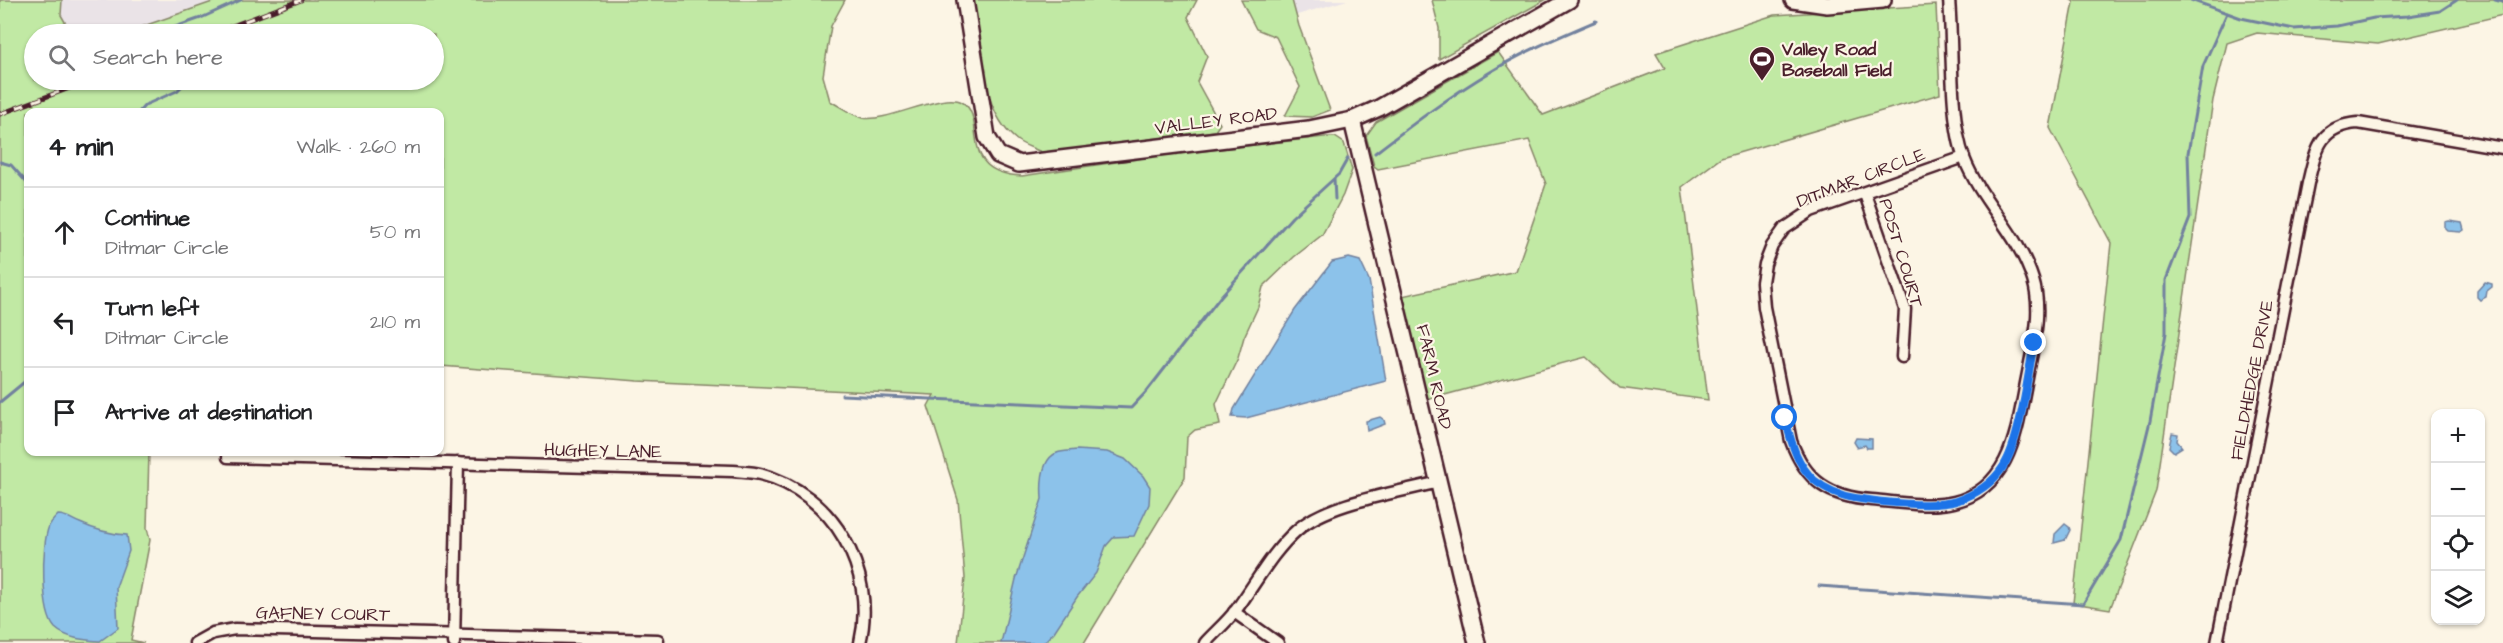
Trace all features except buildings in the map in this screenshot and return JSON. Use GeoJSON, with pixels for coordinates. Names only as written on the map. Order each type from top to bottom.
{"type":"FeatureCollection","features":[{"type":"Feature","properties":{"kind":"street","name":"VALLEY ROAD"},"geometry":{"type":"LineString","coordinates":[[965,0],[987,137],[998,155],[1011,162],[1034,164],[1309,129],[1352,120],[1397,99],[1569,0]]}},
{"type":"Feature","properties":{"kind":"street"},"geometry":{"type":"LineString","coordinates":[[1793,0],[1827,5],[1883,0]]}},
{"type":"Feature","properties":{"kind":"street","name":"DITMAR CIRCLE"},"geometry":{"type":"LineString","coordinates":[[1949,0],[1956,123],[1964,157],[1980,190],[2027,263],[2034,283],[2037,323],[2016,430],[2004,466],[1992,481],[1976,493],[1953,502],[1927,504],[1855,498],[1840,494],[1822,486],[1806,471],[1798,460],[1791,441],[1764,307],[1762,282],[1765,264],[1772,246],[1784,230],[1811,211],[1865,194],[1964,157]]}},
{"type":"Feature","properties":{"kind":"street","name":"FARM ROAD"},"geometry":{"type":"LineString","coordinates":[[1352,120],[1477,643]]}},
{"type":"Feature","properties":{"kind":"street","name":"FIELDHEDGE DRIVE"},"geometry":{"type":"LineString","coordinates":[[2217,643],[2308,183],[2318,146],[2332,129],[2358,123],[2503,148]]}},
{"type":"Feature","properties":{"kind":"street","name":"POST COURT"},"geometry":{"type":"LineString","coordinates":[[1865,194],[1905,309],[1902,357]]}},
{"type":"Feature","properties":{"kind":"street","name":"HUGHEY LANE"},"geometry":{"type":"LineString","coordinates":[[228,457],[733,471],[760,474],[781,482],[812,501],[827,514],[853,554],[861,579],[865,609],[860,643]]}},
{"type":"Feature","properties":{"kind":"street"},"geometry":{"type":"LineString","coordinates":[[454,639],[458,464]]}},
{"type":"Feature","properties":{"kind":"street"},"geometry":{"type":"LineString","coordinates":[[1204,643],[1234,612],[1273,556],[1306,522],[1337,507],[1439,483]]}},
{"type":"Feature","properties":{"kind":"street"},"geometry":{"type":"LineString","coordinates":[[1234,612],[1278,643]]}},
{"type":"Feature","properties":{"kind":"street","name":"GAFNEY COURT"},"geometry":{"type":"LineString","coordinates":[[195,643],[213,633],[235,629],[454,639],[658,640]]}},
{"type":"Feature","properties":{"kind":"shaded area"},"geometry":{"type":"Polygon","coordinates":[[[0,0],[220,0],[158,24],[24,24],[0,0]]]}},
{"type":"Feature","properties":{"kind":"shaded area"},"geometry":{"type":"Polygon","coordinates":[[[1289,0],[1347,0],[1294,16],[1289,0]]]}},
{"type":"Feature","properties":{"kind":"green space"},"geometry":{"type":"Polygon","coordinates":[[[0,0],[62,0],[61,15],[66,24],[24,24],[24,90],[444,90],[444,24],[150,24],[218,0],[845,0],[831,26],[823,76],[830,101],[863,118],[886,116],[942,101],[962,102],[970,110],[981,155],[988,165],[1001,173],[1022,176],[1150,157],[1324,137],[1335,137],[1344,143],[1352,170],[1343,195],[1322,235],[1294,257],[1263,287],[1258,307],[1244,337],[1238,358],[1216,404],[1220,425],[1195,430],[1187,437],[1185,477],[1084,643],[958,643],[965,578],[958,500],[928,406],[934,395],[638,381],[444,366],[444,108],[24,108],[24,456],[149,456],[147,528],[150,540],[131,640],[144,643],[0,643],[0,0]]]}},
{"type":"Feature","properties":{"kind":"green space"},"geometry":{"type":"Polygon","coordinates":[[[973,0],[1197,0],[1188,17],[1207,56],[1197,82],[1220,124],[1215,131],[1043,153],[1018,141],[1005,129],[989,96],[980,57],[973,0]]]}},
{"type":"Feature","properties":{"kind":"green space"},"geometry":{"type":"Polygon","coordinates":[[[1241,0],[1292,0],[1299,26],[1330,110],[1312,117],[1285,116],[1300,87],[1276,37],[1256,29],[1241,0]]]}},
{"type":"Feature","properties":{"kind":"green space"},"geometry":{"type":"Polygon","coordinates":[[[1432,0],[1545,0],[1439,59],[1439,28],[1432,0]]]}},
{"type":"Feature","properties":{"kind":"green space"},"geometry":{"type":"Polygon","coordinates":[[[2071,0],[2503,0],[2503,15],[2378,44],[2257,33],[2227,43],[2213,100],[2156,491],[2110,609],[2073,603],[2111,243],[2050,128],[2074,2],[2071,0]]]}},
{"type":"Feature","properties":{"kind":"green space"},"geometry":{"type":"Polygon","coordinates":[[[1936,5],[1940,94],[1721,158],[1682,187],[1708,400],[1620,388],[1586,357],[1426,400],[1402,296],[1516,271],[1546,184],[1529,140],[1378,169],[1374,166],[1366,136],[1376,122],[1498,52],[1543,115],[1665,68],[1656,53],[1774,15],[1936,5]]]}},
{"type":"Feature","properties":{"kind":"water"},"geometry":{"type":"Polygon","coordinates":[[[2445,222],[2462,223],[2464,230],[2461,232],[2448,231],[2445,228],[2445,222]]]}},
{"type":"Feature","properties":{"kind":"water"},"geometry":{"type":"Polygon","coordinates":[[[1349,258],[1360,261],[1369,280],[1386,381],[1246,418],[1232,417],[1234,409],[1295,310],[1332,262],[1349,258]]]}},
{"type":"Feature","properties":{"kind":"water"},"geometry":{"type":"Polygon","coordinates":[[[2485,282],[2492,284],[2492,287],[2487,291],[2486,297],[2480,300],[2477,297],[2477,291],[2485,282]]]}},
{"type":"Feature","properties":{"kind":"water"},"geometry":{"type":"Polygon","coordinates":[[[1380,417],[1385,424],[1367,431],[1366,421],[1380,417]]]}},
{"type":"Feature","properties":{"kind":"water"},"geometry":{"type":"Polygon","coordinates":[[[2172,433],[2178,434],[2177,441],[2182,447],[2174,452],[2169,447],[2172,433]]]}},
{"type":"Feature","properties":{"kind":"water"},"geometry":{"type":"Polygon","coordinates":[[[1856,438],[1872,439],[1872,448],[1867,448],[1865,445],[1857,447],[1854,442],[1856,438]]]}},
{"type":"Feature","properties":{"kind":"water"},"geometry":{"type":"Polygon","coordinates":[[[1077,450],[1107,452],[1125,459],[1143,476],[1150,487],[1149,504],[1134,536],[1114,537],[1106,546],[1096,573],[1054,632],[1043,643],[1001,643],[1016,579],[1042,499],[1045,466],[1057,453],[1077,450]]]}},
{"type":"Feature","properties":{"kind":"water"},"geometry":{"type":"Polygon","coordinates":[[[58,515],[97,530],[127,535],[129,551],[116,587],[118,628],[100,641],[65,635],[55,628],[50,620],[45,594],[45,548],[49,526],[58,515]]]}},
{"type":"Feature","properties":{"kind":"water"},"geometry":{"type":"Polygon","coordinates":[[[2065,524],[2070,530],[2065,540],[2054,543],[2055,534],[2065,524]]]}},
{"type":"Feature","properties":{"kind":"waterway"},"geometry":{"type":"LineString","coordinates":[[184,24],[241,0]]}},
{"type":"Feature","properties":{"kind":"waterway"},"geometry":{"type":"LineString","coordinates":[[2191,0],[2241,18],[2294,29],[2337,26],[2374,18],[2440,11],[2457,0]]}},
{"type":"Feature","properties":{"kind":"waterway"},"geometry":{"type":"LineString","coordinates":[[2495,0],[2503,2]]}},
{"type":"Feature","properties":{"kind":"waterway"},"geometry":{"type":"LineString","coordinates":[[1819,586],[2083,604],[2121,540],[2150,421],[2166,333],[2166,280],[2190,218],[2188,153],[2203,66],[2227,13]]}},
{"type":"Feature","properties":{"kind":"waterway"},"geometry":{"type":"LineString","coordinates":[[1375,153],[1447,100],[1492,71],[1530,50],[1596,21]]}},
{"type":"Feature","properties":{"kind":"waterway"},"geometry":{"type":"LineString","coordinates":[[142,108],[178,90]]}},
{"type":"Feature","properties":{"kind":"waterway"},"geometry":{"type":"LineString","coordinates":[[842,395],[1131,408],[1147,391],[1221,296],[1292,217],[1339,174],[1348,158]]}},
{"type":"Feature","properties":{"kind":"waterway"},"geometry":{"type":"LineString","coordinates":[[0,162],[11,165],[24,180]]}},
{"type":"Feature","properties":{"kind":"waterway"},"geometry":{"type":"LineString","coordinates":[[1334,179],[1335,199]]}},
{"type":"Feature","properties":{"kind":"waterway"},"geometry":{"type":"LineString","coordinates":[[0,402],[24,382]]}},
{"type":"Feature","properties":{"kind":"railway"},"geometry":{"type":"LineString","coordinates":[[237,24],[301,0]]}},
{"type":"Feature","properties":{"kind":"railway"},"geometry":{"type":"LineString","coordinates":[[0,114],[64,90]]}},
{"type":"Feature","properties":{"kind":"place","name":"Valley Road Baseball Field"},"geometry":{"type":"Point","coordinates":[1762,82]}},
{"type":"Feature","properties":{"kind":"route"},"geometry":{"type":"LineString","coordinates":[[1785,418],[1798,460],[1813,479],[1822,486],[1855,498],[1927,504],[1953,502],[1976,493],[1992,481],[2004,466],[2011,451],[2034,343]]}}]}
